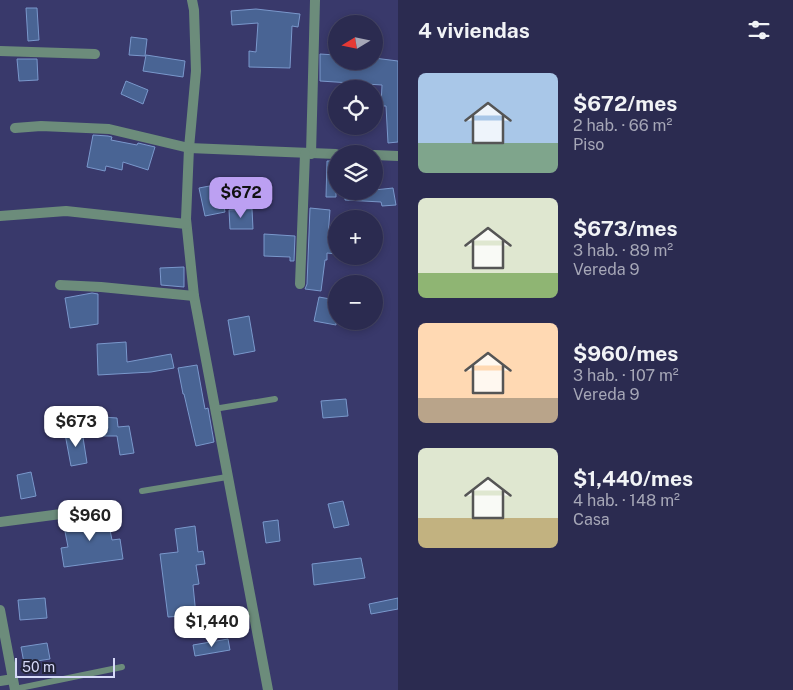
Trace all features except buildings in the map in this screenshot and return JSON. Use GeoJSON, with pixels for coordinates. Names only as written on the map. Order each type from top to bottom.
{"type":"FeatureCollection","features":[{"type":"Feature","properties":{"kind":"street"},"geometry":{"type":"LineString","coordinates":[[192,0],[196,71],[189,148],[186,224],[194,296],[268,690]]}},
{"type":"Feature","properties":{"kind":"street"},"geometry":{"type":"LineString","coordinates":[[300,284],[315,0]]}},
{"type":"Feature","properties":{"kind":"street"},"geometry":{"type":"LineString","coordinates":[[0,51],[95,54]]}},
{"type":"Feature","properties":{"kind":"street"},"geometry":{"type":"LineString","coordinates":[[15,128],[41,126],[109,129],[189,148],[328,154]]}},
{"type":"Feature","properties":{"kind":"street"},"geometry":{"type":"LineString","coordinates":[[383,155],[398,156]]}},
{"type":"Feature","properties":{"kind":"street"},"geometry":{"type":"LineString","coordinates":[[0,216],[66,211],[186,224]]}},
{"type":"Feature","properties":{"kind":"street"},"geometry":{"type":"LineString","coordinates":[[60,285],[194,296]]}},
{"type":"Feature","properties":{"kind":"street"},"geometry":{"type":"LineString","coordinates":[[0,522],[106,508]]}},
{"type":"Feature","properties":{"kind":"street"},"geometry":{"type":"LineString","coordinates":[[0,610],[14,686]]}},
{"type":"Feature","properties":{"kind":"street"},"geometry":{"type":"LineString","coordinates":[[0,681],[14,686]]}},
{"type":"Feature","properties":{"kind":"lane"},"geometry":{"type":"LineString","coordinates":[[214,409],[275,399]]}},
{"type":"Feature","properties":{"kind":"lane"},"geometry":{"type":"LineString","coordinates":[[142,491],[227,477]]}},
{"type":"Feature","properties":{"kind":"lane"},"geometry":{"type":"LineString","coordinates":[[14,686],[122,667]]}}]}
